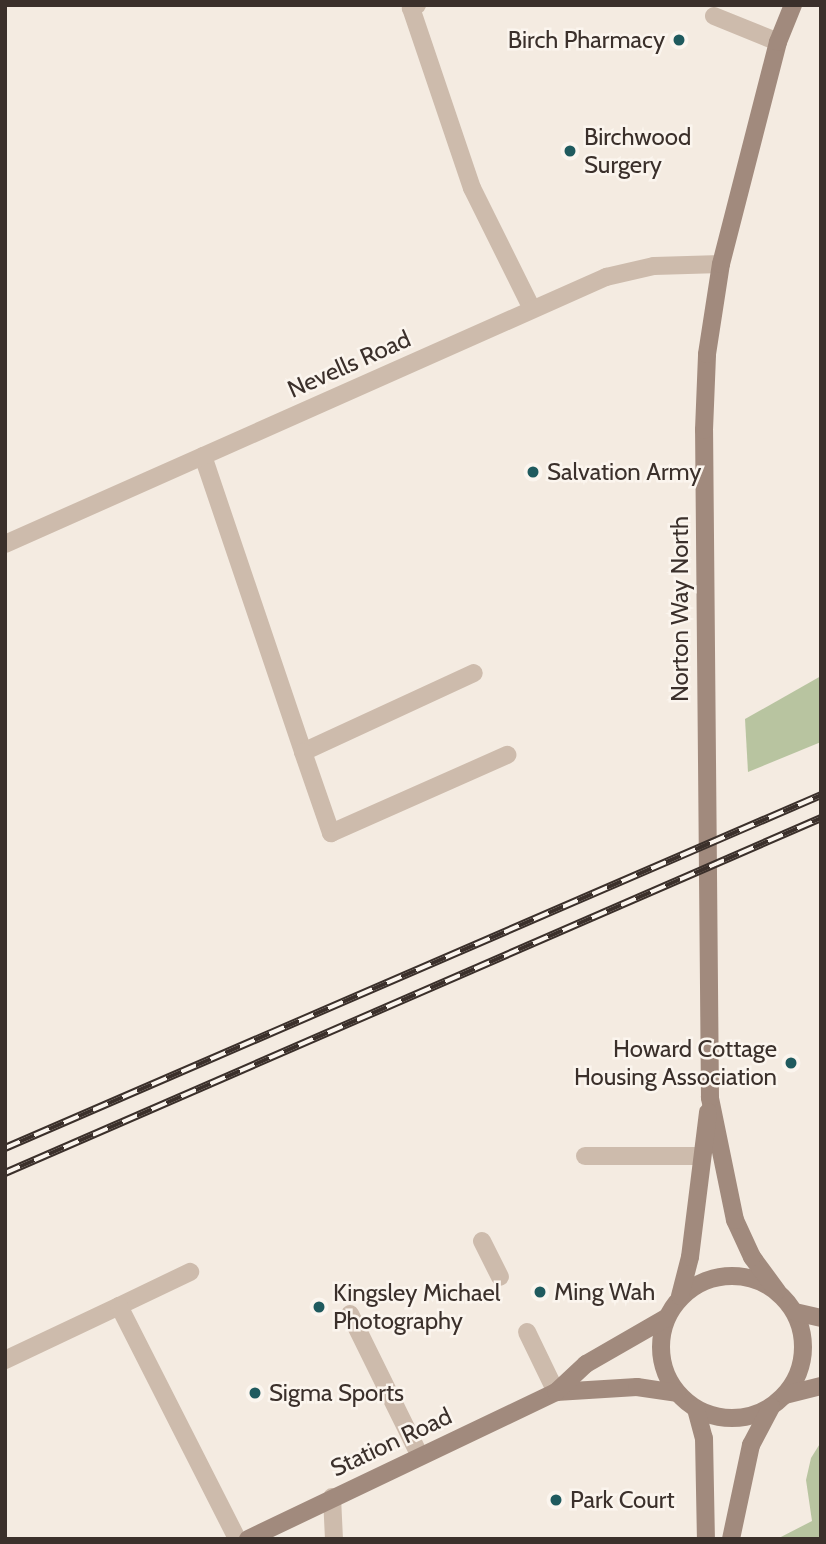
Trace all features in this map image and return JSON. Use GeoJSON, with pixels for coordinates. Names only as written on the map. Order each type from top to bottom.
{"type":"FeatureCollection","features":[{"type":"Feature","properties":{"kind":"street"},"geometry":{"type":"LineString","coordinates":[[416,5],[411,8],[472,188],[532,309]]}},
{"type":"Feature","properties":{"kind":"street","name":"Norton Way North"},"geometry":{"type":"LineString","coordinates":[[680,1296],[710,1098],[704,430],[707,354],[721,264],[778,42],[793,5]]}},
{"type":"Feature","properties":{"kind":"street"},"geometry":{"type":"LineString","coordinates":[[713,16],[778,42]]}},
{"type":"Feature","properties":{"kind":"street","name":"Nevells Road"},"geometry":{"type":"LineString","coordinates":[[5,544],[606,277],[654,266],[721,264]]}},
{"type":"Feature","properties":{"kind":"street"},"geometry":{"type":"LineString","coordinates":[[203,456],[331,834],[507,755]]}},
{"type":"Feature","properties":{"kind":"street"},"geometry":{"type":"LineString","coordinates":[[303,752],[474,673]]}},
{"type":"Feature","properties":{"kind":"street","name":"Norton Way North"},"geometry":{"type":"LineString","coordinates":[[710,1098],[735,1220],[752,1257],[777,1291]]}},
{"type":"Feature","properties":{"kind":"street"},"geometry":{"type":"LineString","coordinates":[[584,1156],[702,1156]]}},
{"type":"Feature","properties":{"kind":"street"},"geometry":{"type":"LineString","coordinates":[[482,1241],[500,1278]]}},
{"type":"Feature","properties":{"kind":"street"},"geometry":{"type":"LineString","coordinates":[[5,1360],[190,1272]]}},
{"type":"Feature","properties":{"kind":"street"},"geometry":{"type":"LineString","coordinates":[[731,1539],[751,1445],[778,1401],[797,1376],[803,1354],[802,1332],[794,1312],[777,1291],[754,1278],[727,1275],[702,1282],[680,1296],[666,1318],[660,1344],[664,1370],[677,1393],[696,1409],[721,1417],[747,1417],[778,1401],[821,1386]]}},
{"type":"Feature","properties":{"kind":"street"},"geometry":{"type":"LineString","coordinates":[[119,1306],[237,1539]]}},
{"type":"Feature","properties":{"kind":"street"},"geometry":{"type":"LineString","coordinates":[[794,1312],[821,1318]]}},
{"type":"Feature","properties":{"kind":"street"},"geometry":{"type":"LineString","coordinates":[[350,1314],[420,1455]]}},
{"type":"Feature","properties":{"kind":"street","name":"Station Road"},"geometry":{"type":"LineString","coordinates":[[248,1539],[556,1392],[586,1364],[666,1318]]}},
{"type":"Feature","properties":{"kind":"street"},"geometry":{"type":"LineString","coordinates":[[527,1332],[556,1392]]}},
{"type":"Feature","properties":{"kind":"street","name":"Station Road"},"geometry":{"type":"LineString","coordinates":[[556,1392],[637,1387],[677,1393]]}},
{"type":"Feature","properties":{"kind":"street"},"geometry":{"type":"LineString","coordinates":[[696,1409],[705,1449],[706,1539]]}},
{"type":"Feature","properties":{"kind":"street"},"geometry":{"type":"LineString","coordinates":[[332,1497],[334,1539]]}},
{"type":"Feature","properties":{"kind":"green space"},"geometry":{"type":"Polygon","coordinates":[[[821,676],[821,742],[748,772],[745,719],[821,676]]]}},
{"type":"Feature","properties":{"kind":"green space"},"geometry":{"type":"Polygon","coordinates":[[[821,1442],[821,1539],[777,1539],[812,1521],[806,1480],[811,1458],[821,1442]]]}},
{"type":"Feature","properties":{"kind":"railway"},"geometry":{"type":"LineString","coordinates":[[5,1148],[821,795]]}},
{"type":"Feature","properties":{"kind":"railway"},"geometry":{"type":"LineString","coordinates":[[5,1173],[821,818]]}},
{"type":"Feature","properties":{"kind":"place","name":"Birch Pharmacy"},"geometry":{"type":"Point","coordinates":[679,40]}},
{"type":"Feature","properties":{"kind":"place","name":"Birchwood Surgery"},"geometry":{"type":"Point","coordinates":[570,151]}},
{"type":"Feature","properties":{"kind":"place","name":"Salvation Army"},"geometry":{"type":"Point","coordinates":[533,472]}},
{"type":"Feature","properties":{"kind":"place","name":"Howard Cottage Housing Association"},"geometry":{"type":"Point","coordinates":[791,1063]}},
{"type":"Feature","properties":{"kind":"place","name":"Ming Wah"},"geometry":{"type":"Point","coordinates":[540,1292]}},
{"type":"Feature","properties":{"kind":"place","name":"Kingsley Michael Photography"},"geometry":{"type":"Point","coordinates":[319,1307]}},
{"type":"Feature","properties":{"kind":"place","name":"Sigma Sports"},"geometry":{"type":"Point","coordinates":[255,1393]}},
{"type":"Feature","properties":{"kind":"place","name":"Park Court"},"geometry":{"type":"Point","coordinates":[556,1500]}}]}
